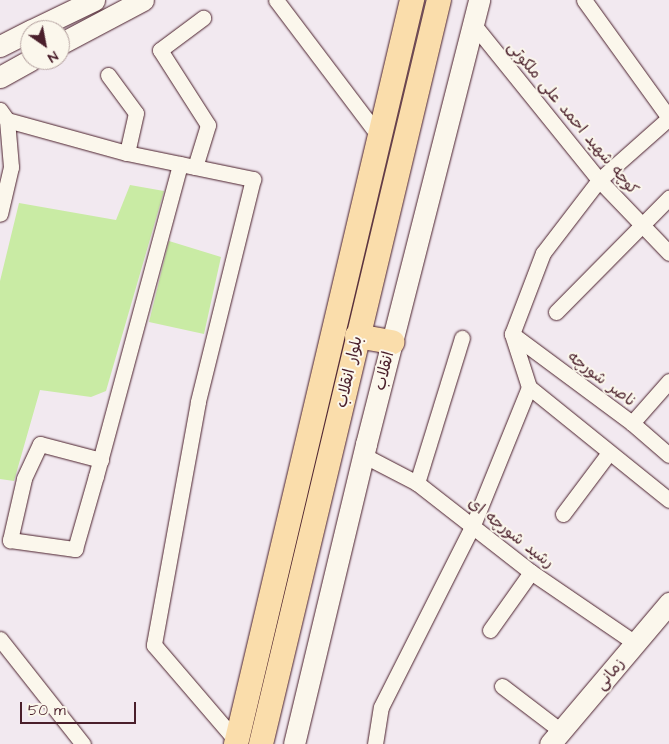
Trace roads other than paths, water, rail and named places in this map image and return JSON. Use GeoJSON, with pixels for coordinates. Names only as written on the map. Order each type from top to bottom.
{"type":"FeatureCollection","features":[{"type":"Feature","properties":{"kind":"main road","name":"بلوار انقلاب"},"geometry":{"type":"LineString","coordinates":[[237,743],[412,0]]}},
{"type":"Feature","properties":{"kind":"main road","name":"بلوار انقلاب"},"geometry":{"type":"LineString","coordinates":[[262,744],[357,336],[439,0]]}},
{"type":"Feature","properties":{"kind":"main road"},"geometry":{"type":"LineString","coordinates":[[357,336],[392,342]]}},
{"type":"Feature","properties":{"kind":"street"},"geometry":{"type":"LineString","coordinates":[[48,20],[71,5],[94,0]]}},
{"type":"Feature","properties":{"kind":"street"},"geometry":{"type":"LineString","coordinates":[[70,39],[143,0]]}},
{"type":"Feature","properties":{"kind":"street"},"geometry":{"type":"LineString","coordinates":[[276,0],[379,136]]}},
{"type":"Feature","properties":{"kind":"street","name":"انقلاب"},"geometry":{"type":"LineString","coordinates":[[294,744],[363,455],[479,0]]}},
{"type":"Feature","properties":{"kind":"street"},"geometry":{"type":"LineString","coordinates":[[584,0],[669,118],[599,180],[543,253],[512,334],[529,387],[608,454],[669,500]]}},
{"type":"Feature","properties":{"kind":"street"},"geometry":{"type":"LineString","coordinates":[[196,167],[208,125],[160,50],[203,18]]}},
{"type":"Feature","properties":{"kind":"street","name":"کوچه شهید احمد علی ملکوتی"},"geometry":{"type":"LineString","coordinates":[[474,25],[599,180],[669,253]]}},
{"type":"Feature","properties":{"kind":"street"},"geometry":{"type":"LineString","coordinates":[[2,40],[20,34]]}},
{"type":"Feature","properties":{"kind":"street"},"geometry":{"type":"LineString","coordinates":[[0,78],[20,66]]}},
{"type":"Feature","properties":{"kind":"street"},"geometry":{"type":"LineString","coordinates":[[108,75],[136,113],[127,152]]}},
{"type":"Feature","properties":{"kind":"street"},"geometry":{"type":"LineString","coordinates":[[0,214],[11,167],[4,115],[127,152],[253,179],[198,402],[154,645],[237,743]]}},
{"type":"Feature","properties":{"kind":"street"},"geometry":{"type":"LineString","coordinates":[[101,460],[40,444],[24,478],[10,540],[75,549],[101,460],[180,164]]}},
{"type":"Feature","properties":{"kind":"street"},"geometry":{"type":"LineString","coordinates":[[556,312],[641,224],[669,198]]}},
{"type":"Feature","properties":{"kind":"street","name":"ناصر شورچه"},"geometry":{"type":"LineString","coordinates":[[512,334],[632,423],[669,455]]}},
{"type":"Feature","properties":{"kind":"street"},"geometry":{"type":"LineString","coordinates":[[417,483],[462,338]]}},
{"type":"Feature","properties":{"kind":"street"},"geometry":{"type":"LineString","coordinates":[[632,423],[669,381]]}},
{"type":"Feature","properties":{"kind":"street"},"geometry":{"type":"LineString","coordinates":[[374,744],[381,707],[474,525],[529,387]]}},
{"type":"Feature","properties":{"kind":"street"},"geometry":{"type":"LineString","coordinates":[[563,514],[608,454]]}},
{"type":"Feature","properties":{"kind":"street","name":"رشید شورچه ای"},"geometry":{"type":"LineString","coordinates":[[363,455],[417,483],[474,525],[531,572],[635,643]]}},
{"type":"Feature","properties":{"kind":"street"},"geometry":{"type":"LineString","coordinates":[[490,630],[531,572]]}},
{"type":"Feature","properties":{"kind":"street","name":"زمانی"},"geometry":{"type":"LineString","coordinates":[[556,738],[669,603]]}},
{"type":"Feature","properties":{"kind":"street"},"geometry":{"type":"LineString","coordinates":[[0,638],[83,744]]}},
{"type":"Feature","properties":{"kind":"street"},"geometry":{"type":"LineString","coordinates":[[502,686],[556,738]]}}]}
